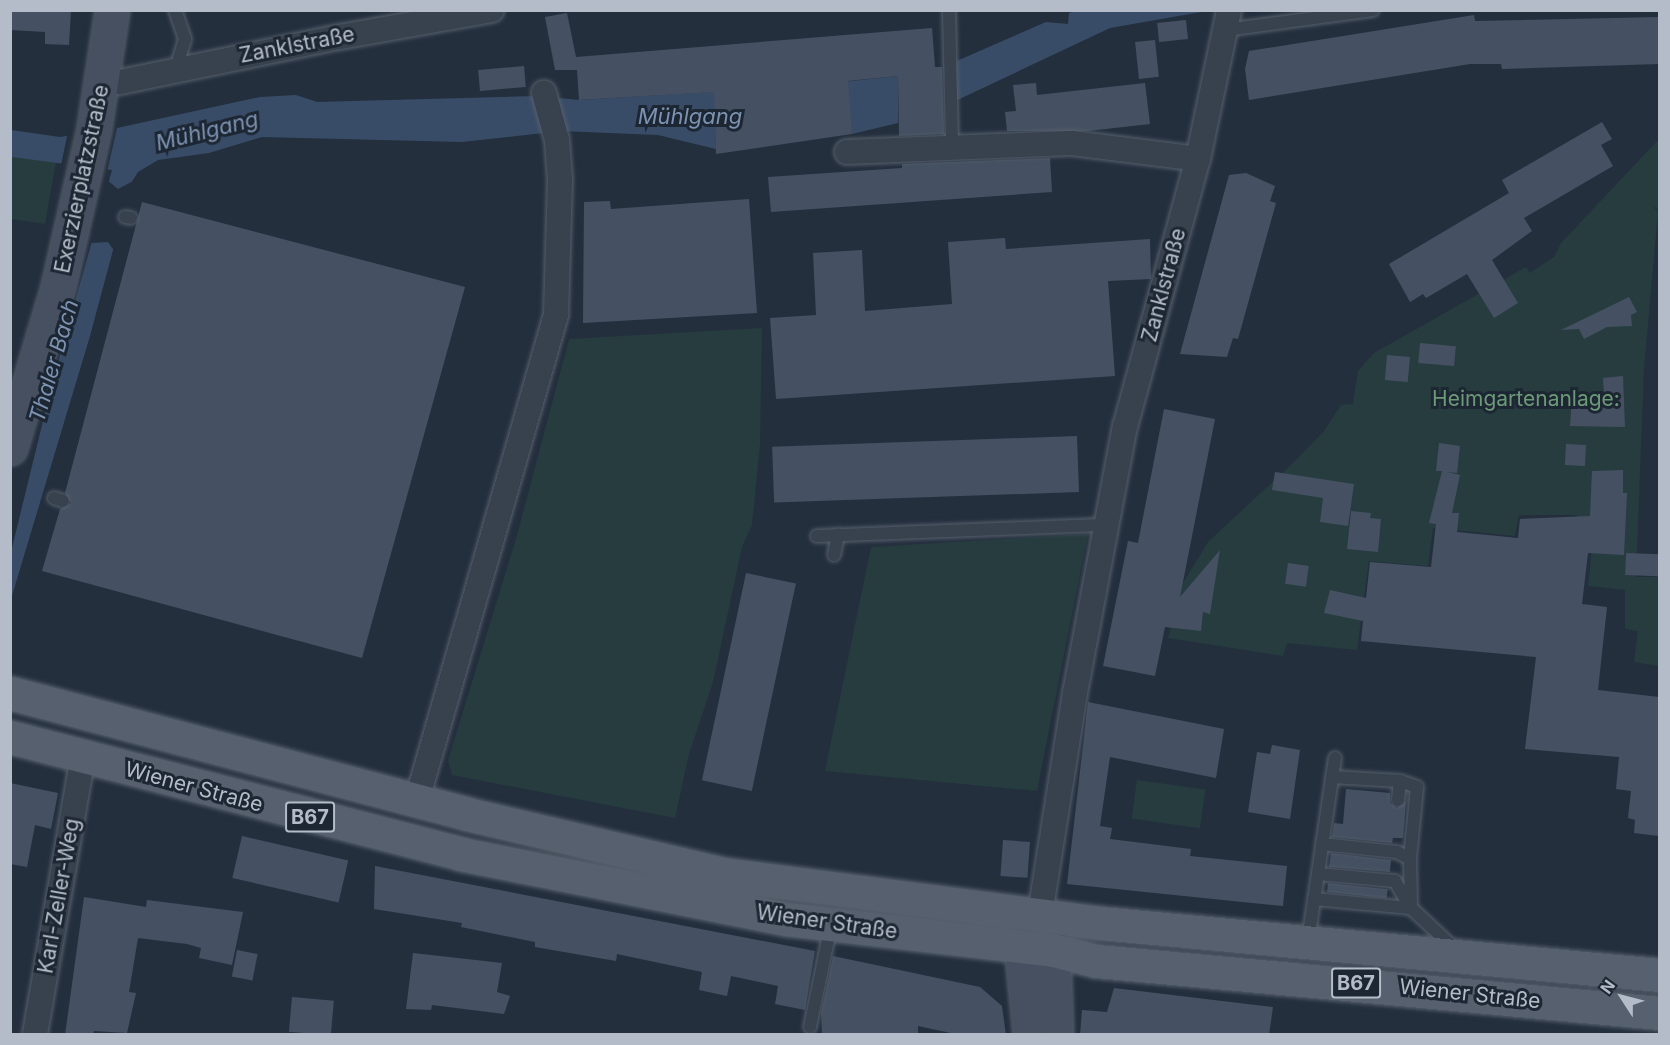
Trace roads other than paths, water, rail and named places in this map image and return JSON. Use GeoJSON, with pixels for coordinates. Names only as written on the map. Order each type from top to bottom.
{"type":"FeatureCollection","features":[{"type":"Feature","properties":{"kind":"main road","name":"Wiener Straße"},"geometry":{"type":"LineString","coordinates":[[10,693],[417,800],[722,874],[1107,924],[1659,975]]}},
{"type":"Feature","properties":{"kind":"main road","name":"Wiener Straße"},"geometry":{"type":"LineString","coordinates":[[10,736],[83,757],[472,856],[832,925],[1037,948],[1097,961],[1659,1013]]}},
{"type":"Feature","properties":{"kind":"street","name":"Exerzierplatzstraße"},"geometry":{"type":"LineString","coordinates":[[10,448],[22,373],[82,218],[85,171],[103,78],[112,10]]}},
{"type":"Feature","properties":{"kind":"street","name":"Zanklstraße"},"geometry":{"type":"LineString","coordinates":[[103,78],[120,82],[340,37],[492,10]]}},
{"type":"Feature","properties":{"kind":"street","name":"Zanklstraße"},"geometry":{"type":"LineString","coordinates":[[1108,525],[1130,411],[1198,159],[1228,17]]}},
{"type":"Feature","properties":{"kind":"street"},"geometry":{"type":"LineString","coordinates":[[417,800],[556,315],[560,180],[557,140],[544,93]]}},
{"type":"Feature","properties":{"kind":"street"},"geometry":{"type":"LineString","coordinates":[[847,152],[952,145],[1072,143],[1198,159]]}},
{"type":"Feature","properties":{"kind":"street"},"geometry":{"type":"LineString","coordinates":[[1030,1035],[1041,914],[1075,693],[1108,525]]}},
{"type":"Feature","properties":{"kind":"street","name":"Karl-Zeller-Weg"},"geometry":{"type":"LineString","coordinates":[[35,1035],[83,757]]}},
{"type":"Feature","properties":{"kind":"street"},"geometry":{"type":"LineString","coordinates":[[1037,948],[1056,1035]]}},
{"type":"Feature","properties":{"kind":"lane"},"geometry":{"type":"LineString","coordinates":[[175,10],[185,39],[176,69]]}},
{"type":"Feature","properties":{"kind":"lane"},"geometry":{"type":"LineString","coordinates":[[949,10],[947,63],[952,145]]}},
{"type":"Feature","properties":{"kind":"lane","name":"Zanklstraße"},"geometry":{"type":"LineString","coordinates":[[1228,17],[1373,10]]}},
{"type":"Feature","properties":{"kind":"lane"},"geometry":{"type":"LineString","coordinates":[[818,536],[1108,525]]}},
{"type":"Feature","properties":{"kind":"lane"},"geometry":{"type":"LineString","coordinates":[[834,555],[838,534]]}},
{"type":"Feature","properties":{"kind":"lane"},"geometry":{"type":"LineString","coordinates":[[1308,942],[1335,758]]}},
{"type":"Feature","properties":{"kind":"lane"},"geometry":{"type":"LineString","coordinates":[[1332,777],[1400,781],[1418,787],[1410,859],[1411,908]]}},
{"type":"Feature","properties":{"kind":"lane"},"geometry":{"type":"LineString","coordinates":[[1398,800],[1400,781]]}},
{"type":"Feature","properties":{"kind":"lane"},"geometry":{"type":"LineString","coordinates":[[1397,838],[1397,852]]}},
{"type":"Feature","properties":{"kind":"lane"},"geometry":{"type":"LineString","coordinates":[[1322,844],[1397,852],[1410,859]]}},
{"type":"Feature","properties":{"kind":"lane"},"geometry":{"type":"LineString","coordinates":[[1318,874],[1395,881],[1411,908],[1462,957]]}},
{"type":"Feature","properties":{"kind":"lane"},"geometry":{"type":"LineString","coordinates":[[1314,899],[1411,908]]}},
{"type":"Feature","properties":{"kind":"lane"},"geometry":{"type":"LineString","coordinates":[[810,1027],[832,925]]}},
{"type":"Feature","properties":{"kind":"water"},"geometry":{"type":"Polygon","coordinates":[[[1075,11],[1207,11],[1110,28],[949,104],[943,67],[1046,22],[1068,24],[1069,13],[1075,11]]]}},
{"type":"Feature","properties":{"kind":"water"},"geometry":{"type":"Polygon","coordinates":[[[898,76],[898,123],[852,134],[842,82],[898,76]]]}},
{"type":"Feature","properties":{"kind":"water","name":"Mühlgang"},"geometry":{"type":"Polygon","coordinates":[[[725,91],[728,118],[715,118],[716,149],[658,135],[561,131],[462,142],[262,137],[209,153],[158,160],[138,172],[131,183],[90,336],[11,599],[11,552],[52,384],[112,170],[11,157],[11,130],[60,137],[117,128],[260,97],[296,95],[317,102],[538,96],[580,100],[725,91]]]}},
{"type":"Feature","properties":{"kind":"water label","name":"Thaler Bach"},"geometry":{"type":"Point","coordinates":[54,361]}},
{"type":"Feature","properties":{"kind":"park label","name":"Heimgartenanlage:"},"geometry":{"type":"Point","coordinates":[1526,399]}}]}
